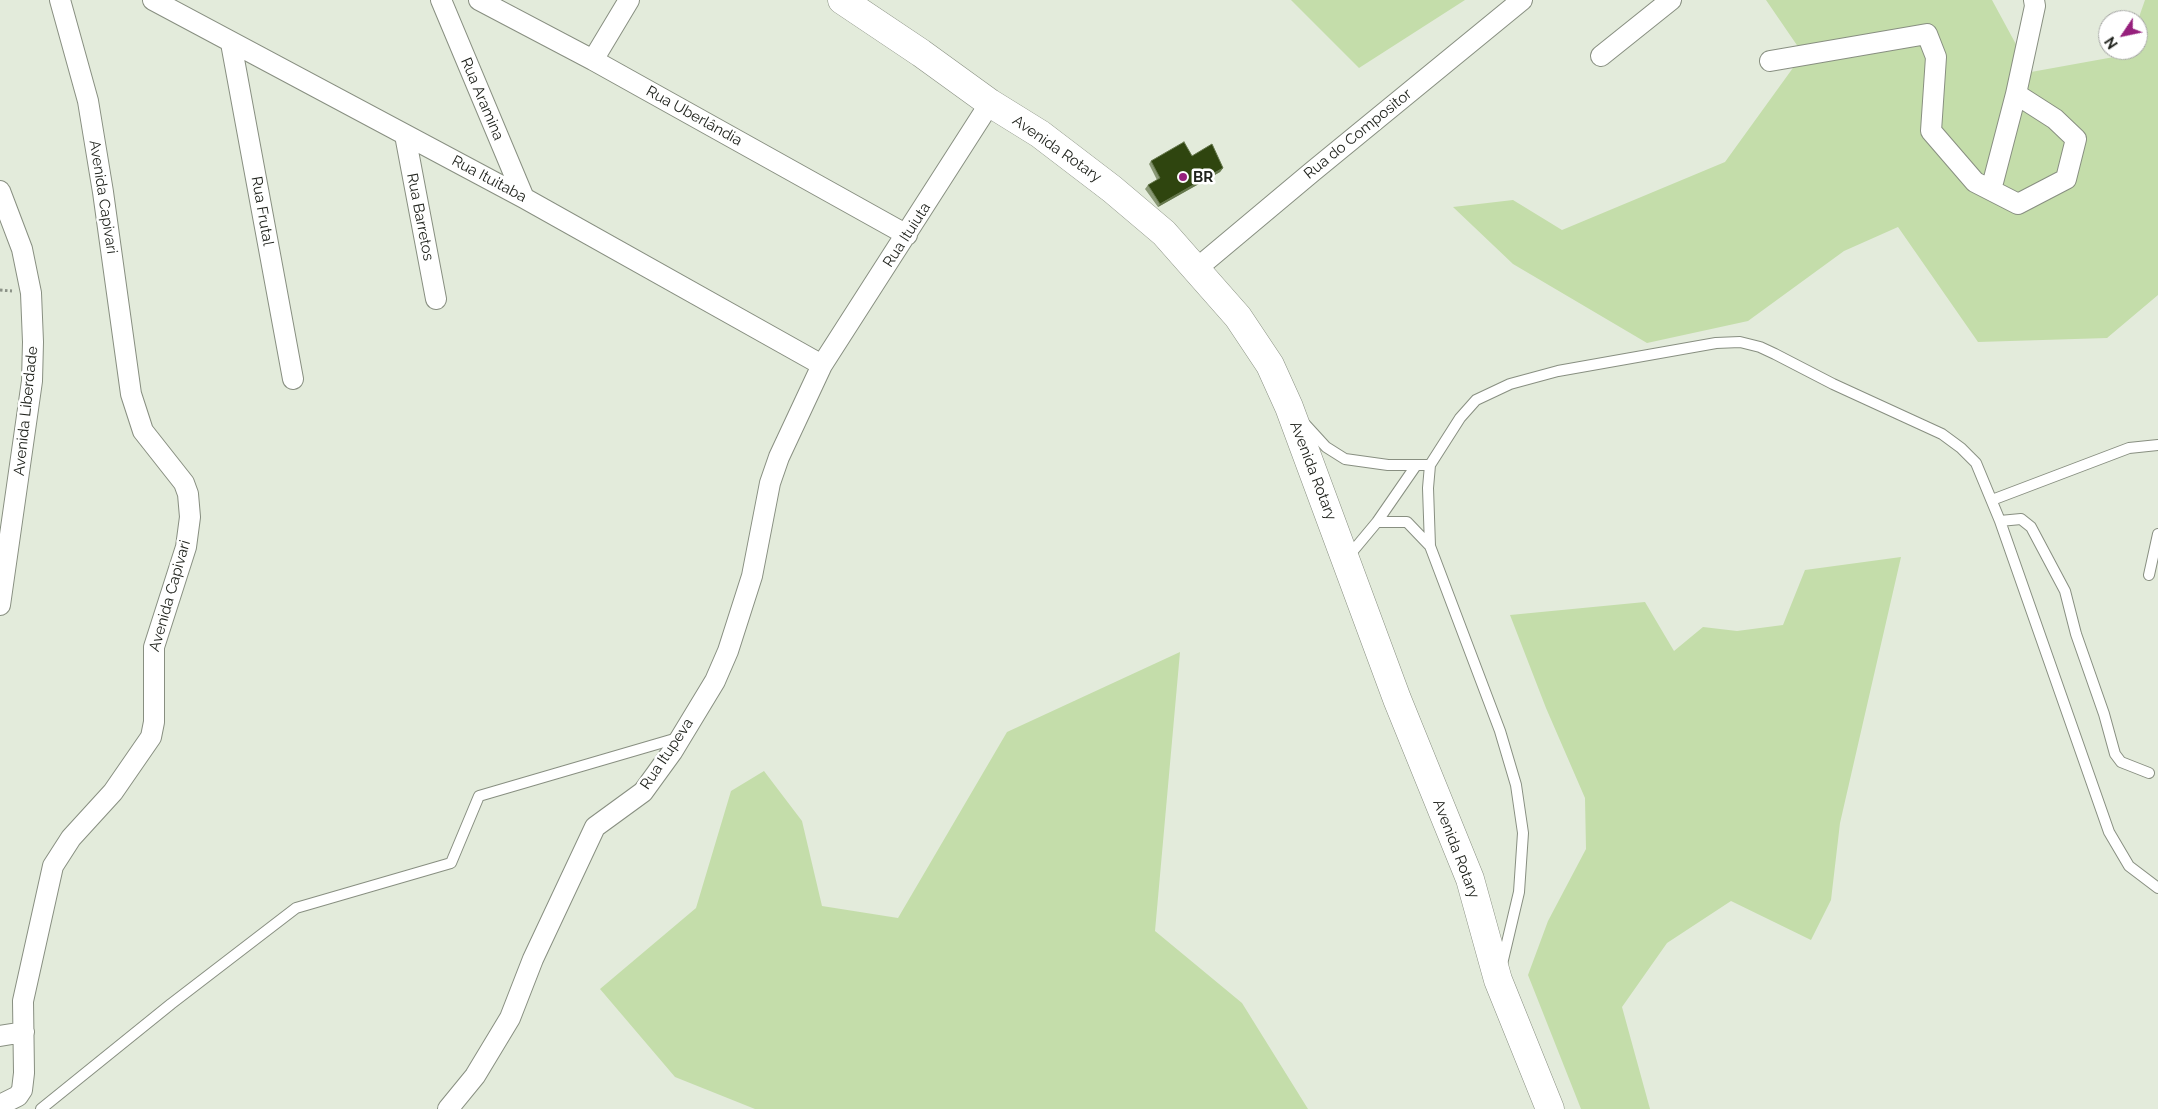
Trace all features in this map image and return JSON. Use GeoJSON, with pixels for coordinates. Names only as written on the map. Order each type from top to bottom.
{"type":"FeatureCollection","features":[{"type":"Feature","properties":{"kind":"main road","name":"Avenida Rotary"},"geometry":{"type":"LineString","coordinates":[[842,0],[873,11],[921,53],[990,104],[1040,134],[1112,189],[1164,233],[1238,317],[1270,365],[1289,407],[1397,699],[1470,879],[1498,980],[1550,1109]]}},
{"type":"Feature","properties":{"kind":"street","name":"Avenida Capivari"},"geometry":{"type":"LineString","coordinates":[[0,1105],[18,1096],[22,1090],[23,1001],[53,866],[71,838],[113,792],[151,737],[154,722],[154,647],[186,547],[190,517],[188,494],[184,483],[143,431],[131,394],[103,192],[88,101],[60,0]]}},
{"type":"Feature","properties":{"kind":"street","name":"Rua Ituitaba"},"geometry":{"type":"LineString","coordinates":[[153,0],[524,198],[822,364]]}},
{"type":"Feature","properties":{"kind":"street","name":"Rua Aramina"},"geometry":{"type":"LineString","coordinates":[[441,0],[524,198]]}},
{"type":"Feature","properties":{"kind":"street","name":"Rua Uberlândia"},"geometry":{"type":"LineString","coordinates":[[479,0],[593,60],[907,235]]}},
{"type":"Feature","properties":{"kind":"street"},"geometry":{"type":"LineString","coordinates":[[593,60],[629,0]]}},
{"type":"Feature","properties":{"kind":"street","name":"Rua do Compositor"},"geometry":{"type":"LineString","coordinates":[[1195,270],[1522,0]]}},
{"type":"Feature","properties":{"kind":"street"},"geometry":{"type":"LineString","coordinates":[[1601,56],[1671,0]]}},
{"type":"Feature","properties":{"kind":"street"},"geometry":{"type":"LineString","coordinates":[[1991,190],[2016,94],[2035,6],[2034,0]]}},
{"type":"Feature","properties":{"kind":"street"},"geometry":{"type":"LineString","coordinates":[[1770,61],[1927,34],[1936,57],[1931,131],[1975,182],[2018,204],[2066,179],[2076,139],[2056,119],[2016,94]]}},
{"type":"Feature","properties":{"kind":"street","name":"Rua Frutal"},"geometry":{"type":"LineString","coordinates":[[231,43],[293,379]]}},
{"type":"Feature","properties":{"kind":"street","name":"Rua Ituiuta"},"geometry":{"type":"LineString","coordinates":[[822,364],[990,104]]}},
{"type":"Feature","properties":{"kind":"street","name":"Rua Barretos"},"geometry":{"type":"LineString","coordinates":[[405,135],[436,299]]}},
{"type":"Feature","properties":{"kind":"street","name":"Avenida Liberdade"},"geometry":{"type":"LineString","coordinates":[[0,191],[22,249],[31,293],[34,342],[32,380],[0,604]]}},
{"type":"Feature","properties":{"kind":"street","name":"Rua Itupeva"},"geometry":{"type":"LineString","coordinates":[[448,1109],[475,1076],[510,1018],[533,959],[595,828],[643,792],[682,736],[715,681],[728,651],[752,576],[770,483],[779,457],[822,364]]}},
{"type":"Feature","properties":{"kind":"street"},"geometry":{"type":"LineString","coordinates":[[0,1036],[24,1032]]}},
{"type":"Feature","properties":{"kind":"lane"},"geometry":{"type":"LineString","coordinates":[[1498,980],[1519,892],[1523,833],[1516,785],[1500,731],[1430,546],[1428,488],[1430,465],[1460,418],[1476,400],[1510,384],[1558,371],[1716,343],[1740,342],[1760,347],[1833,384],[1942,434],[1961,448],[1976,463],[2000,521],[2109,832],[2129,866],[2158,888]]}},
{"type":"Feature","properties":{"kind":"lane"},"geometry":{"type":"LineString","coordinates":[[1289,407],[1326,447],[1345,459],[1415,467],[1430,465]]}},
{"type":"Feature","properties":{"kind":"lane"},"geometry":{"type":"LineString","coordinates":[[1992,500],[2129,448],[2158,446]]}},
{"type":"Feature","properties":{"kind":"lane"},"geometry":{"type":"LineString","coordinates":[[1346,559],[1377,522],[1415,467]]}},
{"type":"Feature","properties":{"kind":"lane"},"geometry":{"type":"LineString","coordinates":[[2000,521],[2021,519],[2032,527],[2065,591],[2076,634],[2104,714],[2115,754],[2121,762],[2149,773]]}},
{"type":"Feature","properties":{"kind":"lane"},"geometry":{"type":"LineString","coordinates":[[1377,522],[1407,522],[1430,546]]}},
{"type":"Feature","properties":{"kind":"lane"},"geometry":{"type":"LineString","coordinates":[[2149,575],[2158,534]]}},
{"type":"Feature","properties":{"kind":"lane"},"geometry":{"type":"LineString","coordinates":[[41,1109],[171,1004],[296,908],[451,863],[479,796],[682,736]]}},
{"type":"Feature","properties":{"kind":"green space"},"geometry":{"type":"Polygon","coordinates":[[[1291,0],[1465,0],[1359,68],[1291,0]]]}},
{"type":"Feature","properties":{"kind":"green space"},"geometry":{"type":"Polygon","coordinates":[[[1766,0],[1992,0],[2031,72],[2098,60],[2148,60],[2148,10],[2142,10],[2145,0],[2158,0],[2158,295],[2107,338],[1978,342],[1898,227],[1844,251],[1748,321],[1647,343],[1513,264],[1453,207],[1513,200],[1562,230],[1725,162],[1803,54],[1766,0]]]}},
{"type":"Feature","properties":{"kind":"green space"},"geometry":{"type":"Polygon","coordinates":[[[1901,557],[1840,823],[1831,900],[1811,940],[1731,901],[1667,943],[1622,1007],[1650,1109],[1581,1109],[1528,975],[1548,921],[1586,849],[1585,798],[1546,708],[1510,615],[1645,602],[1674,651],[1703,627],[1737,631],[1783,625],[1805,570],[1901,557]]]}},
{"type":"Feature","properties":{"kind":"green space"},"geometry":{"type":"Polygon","coordinates":[[[1180,652],[1155,931],[1242,1003],[1308,1109],[755,1109],[675,1077],[600,989],[696,908],[731,791],[764,771],[802,821],[822,906],[898,918],[1007,732],[1180,652]]]}},
{"type":"Feature","properties":{"kind":"building","name":"BR"},"geometry":{"type":"Polygon","coordinates":[[[1184,142],[1192,156],[1212,144],[1223,168],[1160,204],[1148,185],[1160,178],[1151,161],[1184,142]]]}},
{"type":"Feature","properties":{"kind":"place","name":"BR"},"geometry":{"type":"Point","coordinates":[1183,177]}}]}
